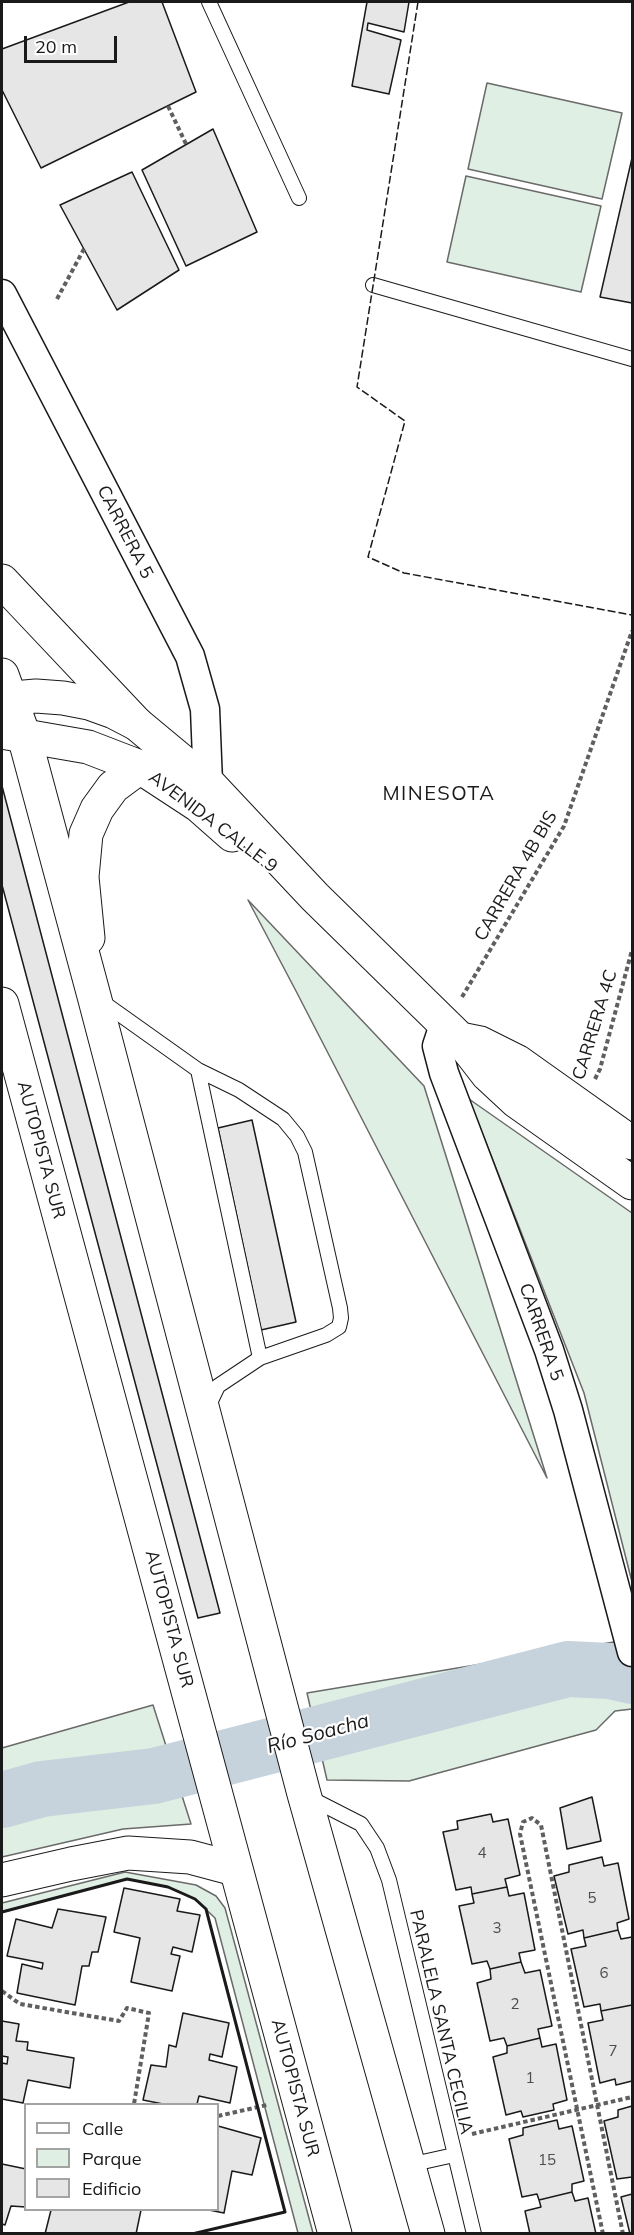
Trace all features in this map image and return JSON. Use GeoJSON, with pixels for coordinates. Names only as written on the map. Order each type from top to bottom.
{"type":"FeatureCollection","features":[{"type":"Feature","properties":{"kind":"main road"},"geometry":{"type":"LineString","coordinates":[[2,580],[137,724]]}},
{"type":"Feature","properties":{"kind":"main road"},"geometry":{"type":"LineString","coordinates":[[137,724],[114,712],[71,699],[4,690],[13,734],[94,996],[304,1794],[428,2234]]}},
{"type":"Feature","properties":{"kind":"main road","name":"AVENIDA CALLE 9"},"geometry":{"type":"LineString","coordinates":[[137,724],[208,783],[315,897],[452,1032],[488,1075],[516,1101],[633,1182]]}},
{"type":"Feature","properties":{"kind":"main road","name":"AVENIDA CALLE 9"},"geometry":{"type":"LineString","coordinates":[[13,734],[88,747],[140,767],[198,805],[242,843],[315,897]]}},
{"type":"Feature","properties":{"kind":"main road"},"geometry":{"type":"LineString","coordinates":[[94,996],[82,877],[86,834],[97,809],[113,787],[140,767]]}},
{"type":"Feature","properties":{"kind":"main road","name":"AUTOPISTA SUR"},"geometry":{"type":"LineString","coordinates":[[2,1004],[335,2234]]}},
{"type":"Feature","properties":{"kind":"main road","name":"AVENIDA CALLE 9"},"geometry":{"type":"LineString","coordinates":[[452,1032],[518,1062],[633,1143]]}},
{"type":"Feature","properties":{"kind":"main road"},"geometry":{"type":"LineString","coordinates":[[2,1880],[128,1854],[190,1857],[235,1869]]}},
{"type":"Feature","properties":{"kind":"street","name":"CARRERA 5"},"geometry":{"type":"LineString","coordinates":[[2,294],[190,656],[205,709],[208,783]]}},
{"type":"Feature","properties":{"kind":"street","name":"CARRERA 5"},"geometry":{"type":"LineString","coordinates":[[452,1032],[437,1046],[444,1073],[549,1350],[632,1649]]}},
{"type":"Feature","properties":{"kind":"lane"},"geometry":{"type":"LineString","coordinates":[[209,2],[299,198]]}},
{"type":"Feature","properties":{"kind":"lane"},"geometry":{"type":"LineString","coordinates":[[373,285],[633,358]]}},
{"type":"Feature","properties":{"kind":"lane"},"geometry":{"type":"LineString","coordinates":[[94,996],[198,1070],[239,1090],[283,1119],[297,1136],[305,1152],[340,1308],[339,1327],[333,1332],[260,1358],[218,1386],[204,1414]]}},
{"type":"Feature","properties":{"kind":"lane"},"geometry":{"type":"LineString","coordinates":[[198,1070],[260,1358]]}},
{"type":"Feature","properties":{"kind":"lane","name":"PARALELA SANTA CECILIA"},"geometry":{"type":"LineString","coordinates":[[304,1794],[361,1824],[377,1848],[389,1880],[474,2234]]}},
{"type":"Feature","properties":{"kind":"lane"},"geometry":{"type":"LineString","coordinates":[[409,2165],[454,2155]]}},
{"type":"Feature","properties":{"kind":"path"},"geometry":{"type":"LineString","coordinates":[[168,106],[186,144]]}},
{"type":"Feature","properties":{"kind":"path"},"geometry":{"type":"LineString","coordinates":[[57,299],[84,249]]}},
{"type":"Feature","properties":{"kind":"path","name":"CARRERA 4B BIS"},"geometry":{"type":"LineString","coordinates":[[452,1032],[564,826],[633,632]]}},
{"type":"Feature","properties":{"kind":"path","name":"CARRERA 4C"},"geometry":{"type":"LineString","coordinates":[[581,1107],[600,1068],[633,950]]}},
{"type":"Feature","properties":{"kind":"path"},"geometry":{"type":"LineString","coordinates":[[603,2234],[520,1834],[523,1822],[532,1818],[541,1824],[623,2234]]}},
{"type":"Feature","properties":{"kind":"path"},"geometry":{"type":"LineString","coordinates":[[2,1991],[21,2004],[119,2021],[127,2008],[149,2013],[134,2103]]}},
{"type":"Feature","properties":{"kind":"path"},"geometry":{"type":"LineString","coordinates":[[451,2138],[633,2097]]}},
{"type":"Feature","properties":{"kind":"path"},"geometry":{"type":"LineString","coordinates":[[219,2116],[257,2107]]}},
{"type":"Feature","properties":{"kind":"green space"},"geometry":{"type":"Polygon","coordinates":[[[487,83],[622,113],[602,199],[468,169],[487,83]]]}},
{"type":"Feature","properties":{"kind":"green space"},"geometry":{"type":"Polygon","coordinates":[[[466,176],[601,206],[581,292],[447,262],[466,176]]]}},
{"type":"Feature","properties":{"kind":"green space"},"geometry":{"type":"Polygon","coordinates":[[[248,900],[424,1086],[547,1478],[296,991],[248,900]]]}},
{"type":"Feature","properties":{"kind":"green space"},"geometry":{"type":"Polygon","coordinates":[[[469,1099],[632,1213],[632,1582],[584,1393],[469,1099]]]}},
{"type":"Feature","properties":{"kind":"green space"},"geometry":{"type":"Polygon","coordinates":[[[632,1639],[632,1709],[615,1711],[596,1730],[409,1781],[327,1780],[307,1693],[632,1639]]]}},
{"type":"Feature","properties":{"kind":"green space"},"geometry":{"type":"Polygon","coordinates":[[[153,1705],[191,1824],[123,1829],[2,1857],[2,1748],[153,1705]]]}},
{"type":"Feature","properties":{"kind":"green space"},"geometry":{"type":"Polygon","coordinates":[[[125,1872],[196,1885],[216,1896],[225,1908],[313,2233],[298,2233],[215,1918],[195,1899],[168,1887],[127,1879],[2,1912],[2,1903],[125,1872]]]}},
{"type":"Feature","properties":{"kind":"building"},"geometry":{"type":"Polygon","coordinates":[[[129,2],[162,2],[196,92],[41,168],[2,90],[2,49],[129,2]]]}},
{"type":"Feature","properties":{"kind":"building"},"geometry":{"type":"Polygon","coordinates":[[[367,2],[409,2],[404,32],[368,23],[367,30],[401,40],[389,94],[352,86],[367,2]]]}},
{"type":"Feature","properties":{"kind":"building"},"geometry":{"type":"Polygon","coordinates":[[[213,129],[257,232],[186,266],[142,170],[213,129]]]}},
{"type":"Feature","properties":{"kind":"building"},"geometry":{"type":"Polygon","coordinates":[[[632,158],[632,303],[600,297],[632,158]]]}},
{"type":"Feature","properties":{"kind":"building"},"geometry":{"type":"Polygon","coordinates":[[[132,172],[179,270],[117,310],[60,205],[132,172]]]}},
{"type":"Feature","properties":{"kind":"building"},"geometry":{"type":"Polygon","coordinates":[[[2,786],[220,1613],[198,1618],[2,885],[2,786]]]}},
{"type":"Feature","properties":{"kind":"building"},"geometry":{"type":"Polygon","coordinates":[[[252,1120],[296,1322],[261,1330],[218,1128],[252,1120]]]}},
{"type":"Feature","properties":{"kind":"building"},"geometry":{"type":"Polygon","coordinates":[[[592,1797],[601,1841],[567,1849],[560,1808],[592,1797]]]}},
{"type":"Feature","properties":{"kind":"building"},"geometry":{"type":"Polygon","coordinates":[[[491,1814],[493,1822],[508,1819],[520,1875],[505,1879],[507,1887],[472,1894],[471,1887],[456,1890],[443,1832],[458,1829],[457,1821],[491,1814]]]}},
{"type":"Feature","properties":{"kind":"building"},"geometry":{"type":"Polygon","coordinates":[[[602,1857],[604,1866],[618,1863],[629,1919],[617,1923],[618,1930],[584,1938],[583,1930],[568,1934],[554,1876],[569,1872],[569,1865],[602,1857]]]}},
{"type":"Feature","properties":{"kind":"building"},"geometry":{"type":"Polygon","coordinates":[[[507,1887],[509,1896],[524,1893],[535,1950],[519,1953],[521,1962],[490,1969],[487,1961],[472,1964],[459,1906],[474,1903],[472,1894],[507,1887]]]}},
{"type":"Feature","properties":{"kind":"building"},"geometry":{"type":"Polygon","coordinates":[[[124,1888],[180,1899],[177,1911],[200,1915],[192,1952],[173,1947],[171,1954],[180,1956],[172,1991],[131,1982],[140,1938],[114,1932],[124,1888]]]}},
{"type":"Feature","properties":{"kind":"building"},"geometry":{"type":"Polygon","coordinates":[[[58,1909],[106,1917],[98,1952],[92,1952],[89,1966],[82,1966],[75,2005],[17,1993],[22,1964],[42,1969],[43,1963],[7,1956],[16,1919],[52,1928],[58,1909]]]}},
{"type":"Feature","properties":{"kind":"building"},"geometry":{"type":"Polygon","coordinates":[[[618,1930],[621,1939],[632,1937],[632,2005],[601,2011],[600,2004],[584,2007],[571,1949],[586,1946],[584,1938],[618,1930]]]}},
{"type":"Feature","properties":{"kind":"building"},"geometry":{"type":"Polygon","coordinates":[[[521,1962],[525,1973],[540,1970],[552,2026],[538,2029],[540,2038],[507,2046],[504,2038],[490,2041],[477,1983],[491,1979],[490,1969],[521,1962]]]}},
{"type":"Feature","properties":{"kind":"building"},"geometry":{"type":"Polygon","coordinates":[[[632,2005],[632,2081],[616,2085],[615,2079],[600,2083],[588,2023],[603,2020],[601,2011],[632,2005]]]}},
{"type":"Feature","properties":{"kind":"building"},"geometry":{"type":"Polygon","coordinates":[[[183,2013],[229,2023],[222,2057],[210,2054],[209,2060],[237,2067],[230,2103],[199,2096],[197,2103],[158,2103],[143,2100],[151,2065],[166,2067],[169,2045],[176,2047],[183,2013]]]}},
{"type":"Feature","properties":{"kind":"building"},"geometry":{"type":"Polygon","coordinates":[[[2,2021],[19,2024],[16,2041],[28,2042],[27,2050],[74,2058],[70,2088],[28,2080],[23,2103],[2,2099],[2,2063],[7,2064],[8,2057],[2,2056],[2,2021]]]}},
{"type":"Feature","properties":{"kind":"building"},"geometry":{"type":"Polygon","coordinates":[[[540,2038],[542,2047],[556,2044],[567,2100],[553,2104],[554,2110],[523,2117],[521,2111],[506,2115],[493,2057],[507,2053],[507,2046],[540,2038]]]}},
{"type":"Feature","properties":{"kind":"building"},"geometry":{"type":"Polygon","coordinates":[[[632,2106],[632,2177],[617,2179],[604,2121],[618,2117],[618,2110],[632,2106]]]}},
{"type":"Feature","properties":{"kind":"building"},"geometry":{"type":"Polygon","coordinates":[[[557,2120],[559,2129],[572,2126],[584,2181],[572,2184],[572,2192],[539,2200],[537,2194],[522,2197],[509,2139],[523,2135],[523,2128],[557,2120]]]}},
{"type":"Feature","properties":{"kind":"building"},"geometry":{"type":"Polygon","coordinates":[[[219,2126],[261,2138],[252,2175],[232,2171],[224,2213],[214,2211],[219,2211],[219,2126]]]}},
{"type":"Feature","properties":{"kind":"building"},"geometry":{"type":"Polygon","coordinates":[[[2,2164],[24,2169],[24,2207],[11,2206],[5,2225],[2,2224],[2,2164]]]}},
{"type":"Feature","properties":{"kind":"building"},"geometry":{"type":"Polygon","coordinates":[[[572,2192],[575,2201],[588,2198],[596,2234],[530,2234],[525,2211],[541,2207],[539,2200],[572,2192]]]}},
{"type":"Feature","properties":{"kind":"building"},"geometry":{"type":"Polygon","coordinates":[[[632,2194],[632,2234],[630,2234],[621,2197],[632,2194]]]}},
{"type":"Feature","properties":{"kind":"building"},"geometry":{"type":"Polygon","coordinates":[[[51,2211],[141,2211],[136,2234],[45,2234],[51,2211]]]}},
{"type":"Feature","properties":{"kind":"waterway","name":"Río Soacha"},"geometry":{"type":"LineString","coordinates":[[2,1800],[42,1789],[154,1776],[568,1669],[610,1671],[632,1676]]}},
{"type":"Feature","properties":{"kind":"fence"},"geometry":{"type":"LineString","coordinates":[[418,2],[357,387],[405,421],[368,557],[404,573],[632,615]]}},
{"type":"Feature","properties":{"kind":"wall"},"geometry":{"type":"LineString","coordinates":[[2,1912],[127,1879],[168,1887],[195,1899],[206,1909],[285,2212],[192,2234]]}},
{"type":"Feature","properties":{"kind":"district","name":"MINESOTA"},"geometry":{"type":"Point","coordinates":[439,794]}}]}
